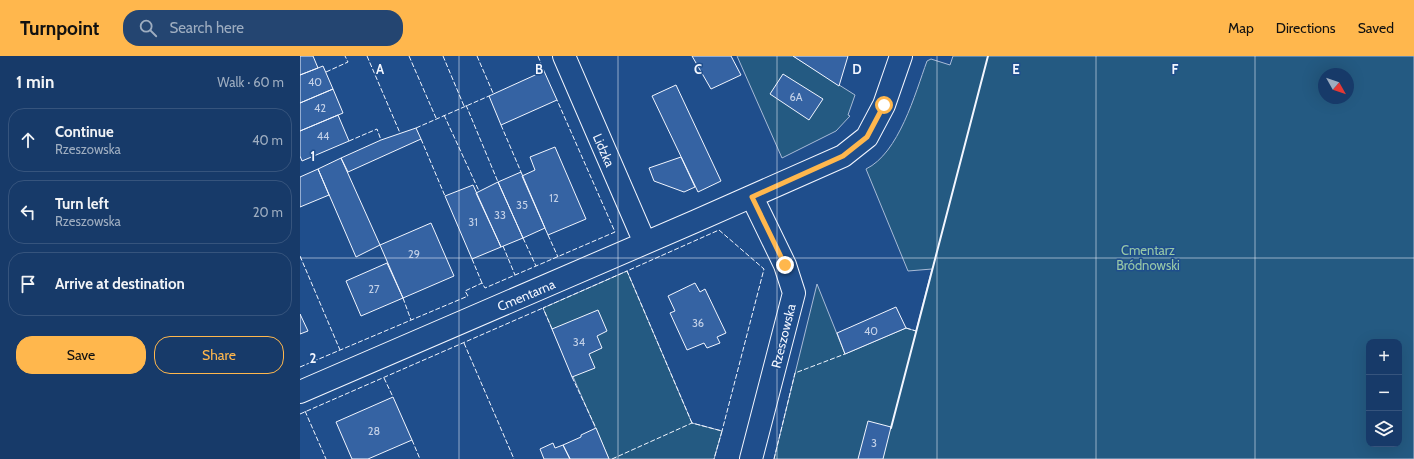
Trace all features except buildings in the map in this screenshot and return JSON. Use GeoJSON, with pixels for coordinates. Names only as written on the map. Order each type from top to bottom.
{"type":"FeatureCollection","features":[{"type":"Feature","properties":{"kind":"street","name":"Lidzka"},"geometry":{"type":"LineString","coordinates":[[564,56],[645,243]]}},
{"type":"Feature","properties":{"kind":"street"},"geometry":{"type":"LineString","coordinates":[[752,197],[843,156],[867,137],[884,105],[902,56]]}},
{"type":"Feature","properties":{"kind":"street","name":"Cmentarna"},"geometry":{"type":"LineString","coordinates":[[300,392],[752,197]]}},
{"type":"Feature","properties":{"kind":"street","name":"Rzeszowska"},"geometry":{"type":"LineString","coordinates":[[751,459],[794,293],[785,265],[752,197]]}},
{"type":"Feature","properties":{"kind":"green space"},"geometry":{"type":"Polygon","coordinates":[[[737,56],[793,56],[855,95],[848,115],[850,116],[836,131],[782,158],[737,56]]]}},
{"type":"Feature","properties":{"kind":"green space","name":"Cmentarz Bródnowski"},"geometry":{"type":"Polygon","coordinates":[[[953,56],[1414,56],[1414,459],[774,459],[817,284],[845,354],[906,328],[916,331],[932,269],[908,271],[866,169],[878,161],[888,150],[897,136],[911,105],[927,61],[931,59],[950,65],[953,56]]]}},
{"type":"Feature","properties":{"kind":"green space"},"geometry":{"type":"Polygon","coordinates":[[[627,271],[692,423],[722,431],[714,459],[609,459],[543,308],[627,271]]]}},
{"type":"Feature","properties":{"kind":"fence"},"geometry":{"type":"LineString","coordinates":[[326,72],[348,62],[345,56]]}},
{"type":"Feature","properties":{"kind":"fence"},"geometry":{"type":"LineString","coordinates":[[367,56],[400,133]]}},
{"type":"Feature","properties":{"kind":"fence"},"geometry":{"type":"LineString","coordinates":[[409,56],[436,118]]}},
{"type":"Feature","properties":{"kind":"fence"},"geometry":{"type":"LineString","coordinates":[[443,56],[464,106]]}},
{"type":"Feature","properties":{"kind":"fence"},"geometry":{"type":"LineString","coordinates":[[477,56],[493,93]]}},
{"type":"Feature","properties":{"kind":"fence"},"geometry":{"type":"LineString","coordinates":[[538,56],[544,71]]}},
{"type":"Feature","properties":{"kind":"fence"},"geometry":{"type":"LineString","coordinates":[[416,128],[489,96]]}},
{"type":"Feature","properties":{"kind":"fence"},"geometry":{"type":"LineString","coordinates":[[300,367],[468,296],[465,291],[482,283],[485,288],[615,232],[557,100]]}},
{"type":"Feature","properties":{"kind":"fence"},"geometry":{"type":"LineString","coordinates":[[466,105],[498,182]]}},
{"type":"Feature","properties":{"kind":"fence"},"geometry":{"type":"LineString","coordinates":[[444,115],[479,191]]}},
{"type":"Feature","properties":{"kind":"fence"},"geometry":{"type":"LineString","coordinates":[[501,125],[521,172]]}},
{"type":"Feature","properties":{"kind":"fence"},"geometry":{"type":"LineString","coordinates":[[349,141],[377,129],[381,140]]}},
{"type":"Feature","properties":{"kind":"fence"},"geometry":{"type":"LineString","coordinates":[[421,139],[445,196]]}},
{"type":"Feature","properties":{"kind":"fence"},"geometry":{"type":"LineString","coordinates":[[692,423],[627,271],[719,230],[764,269],[722,431]]}},
{"type":"Feature","properties":{"kind":"fence"},"geometry":{"type":"LineString","coordinates":[[548,235],[558,257]]}},
{"type":"Feature","properties":{"kind":"fence"},"geometry":{"type":"LineString","coordinates":[[523,238],[536,266]]}},
{"type":"Feature","properties":{"kind":"fence"},"geometry":{"type":"LineString","coordinates":[[503,246],[515,275]]}},
{"type":"Feature","properties":{"kind":"fence"},"geometry":{"type":"LineString","coordinates":[[300,256],[340,350]]}},
{"type":"Feature","properties":{"kind":"fence"},"geometry":{"type":"LineString","coordinates":[[472,259],[482,283]]}},
{"type":"Feature","properties":{"kind":"fence"},"geometry":{"type":"LineString","coordinates":[[552,329],[543,308],[627,271]]}},
{"type":"Feature","properties":{"kind":"fence"},"geometry":{"type":"LineString","coordinates":[[403,298],[411,320]]}},
{"type":"Feature","properties":{"kind":"fence"},"geometry":{"type":"LineString","coordinates":[[300,414],[543,308]]}},
{"type":"Feature","properties":{"kind":"fence"},"geometry":{"type":"LineString","coordinates":[[906,328],[916,331]]}},
{"type":"Feature","properties":{"kind":"fence"},"geometry":{"type":"LineString","coordinates":[[464,343],[514,459]]}},
{"type":"Feature","properties":{"kind":"fence"},"geometry":{"type":"LineString","coordinates":[[774,459],[795,373],[845,354]]}},
{"type":"Feature","properties":{"kind":"fence"},"geometry":{"type":"LineString","coordinates":[[572,377],[596,428]]}},
{"type":"Feature","properties":{"kind":"fence"},"geometry":{"type":"LineString","coordinates":[[384,378],[393,397]]}},
{"type":"Feature","properties":{"kind":"fence"},"geometry":{"type":"LineString","coordinates":[[305,411],[326,459]]}},
{"type":"Feature","properties":{"kind":"fence"},"geometry":{"type":"LineString","coordinates":[[612,459],[692,423],[722,431],[714,459]]}},
{"type":"Feature","properties":{"kind":"fence"},"geometry":{"type":"LineString","coordinates":[[412,440],[420,459]]}},
{"type":"Feature","properties":{"kind":"wall"},"geometry":{"type":"LineString","coordinates":[[891,428],[988,56]]}},
{"type":"Feature","properties":{"kind":"route"},"geometry":{"type":"LineString","coordinates":[[785,265],[752,197],[843,156],[867,137],[884,105]]}}]}
